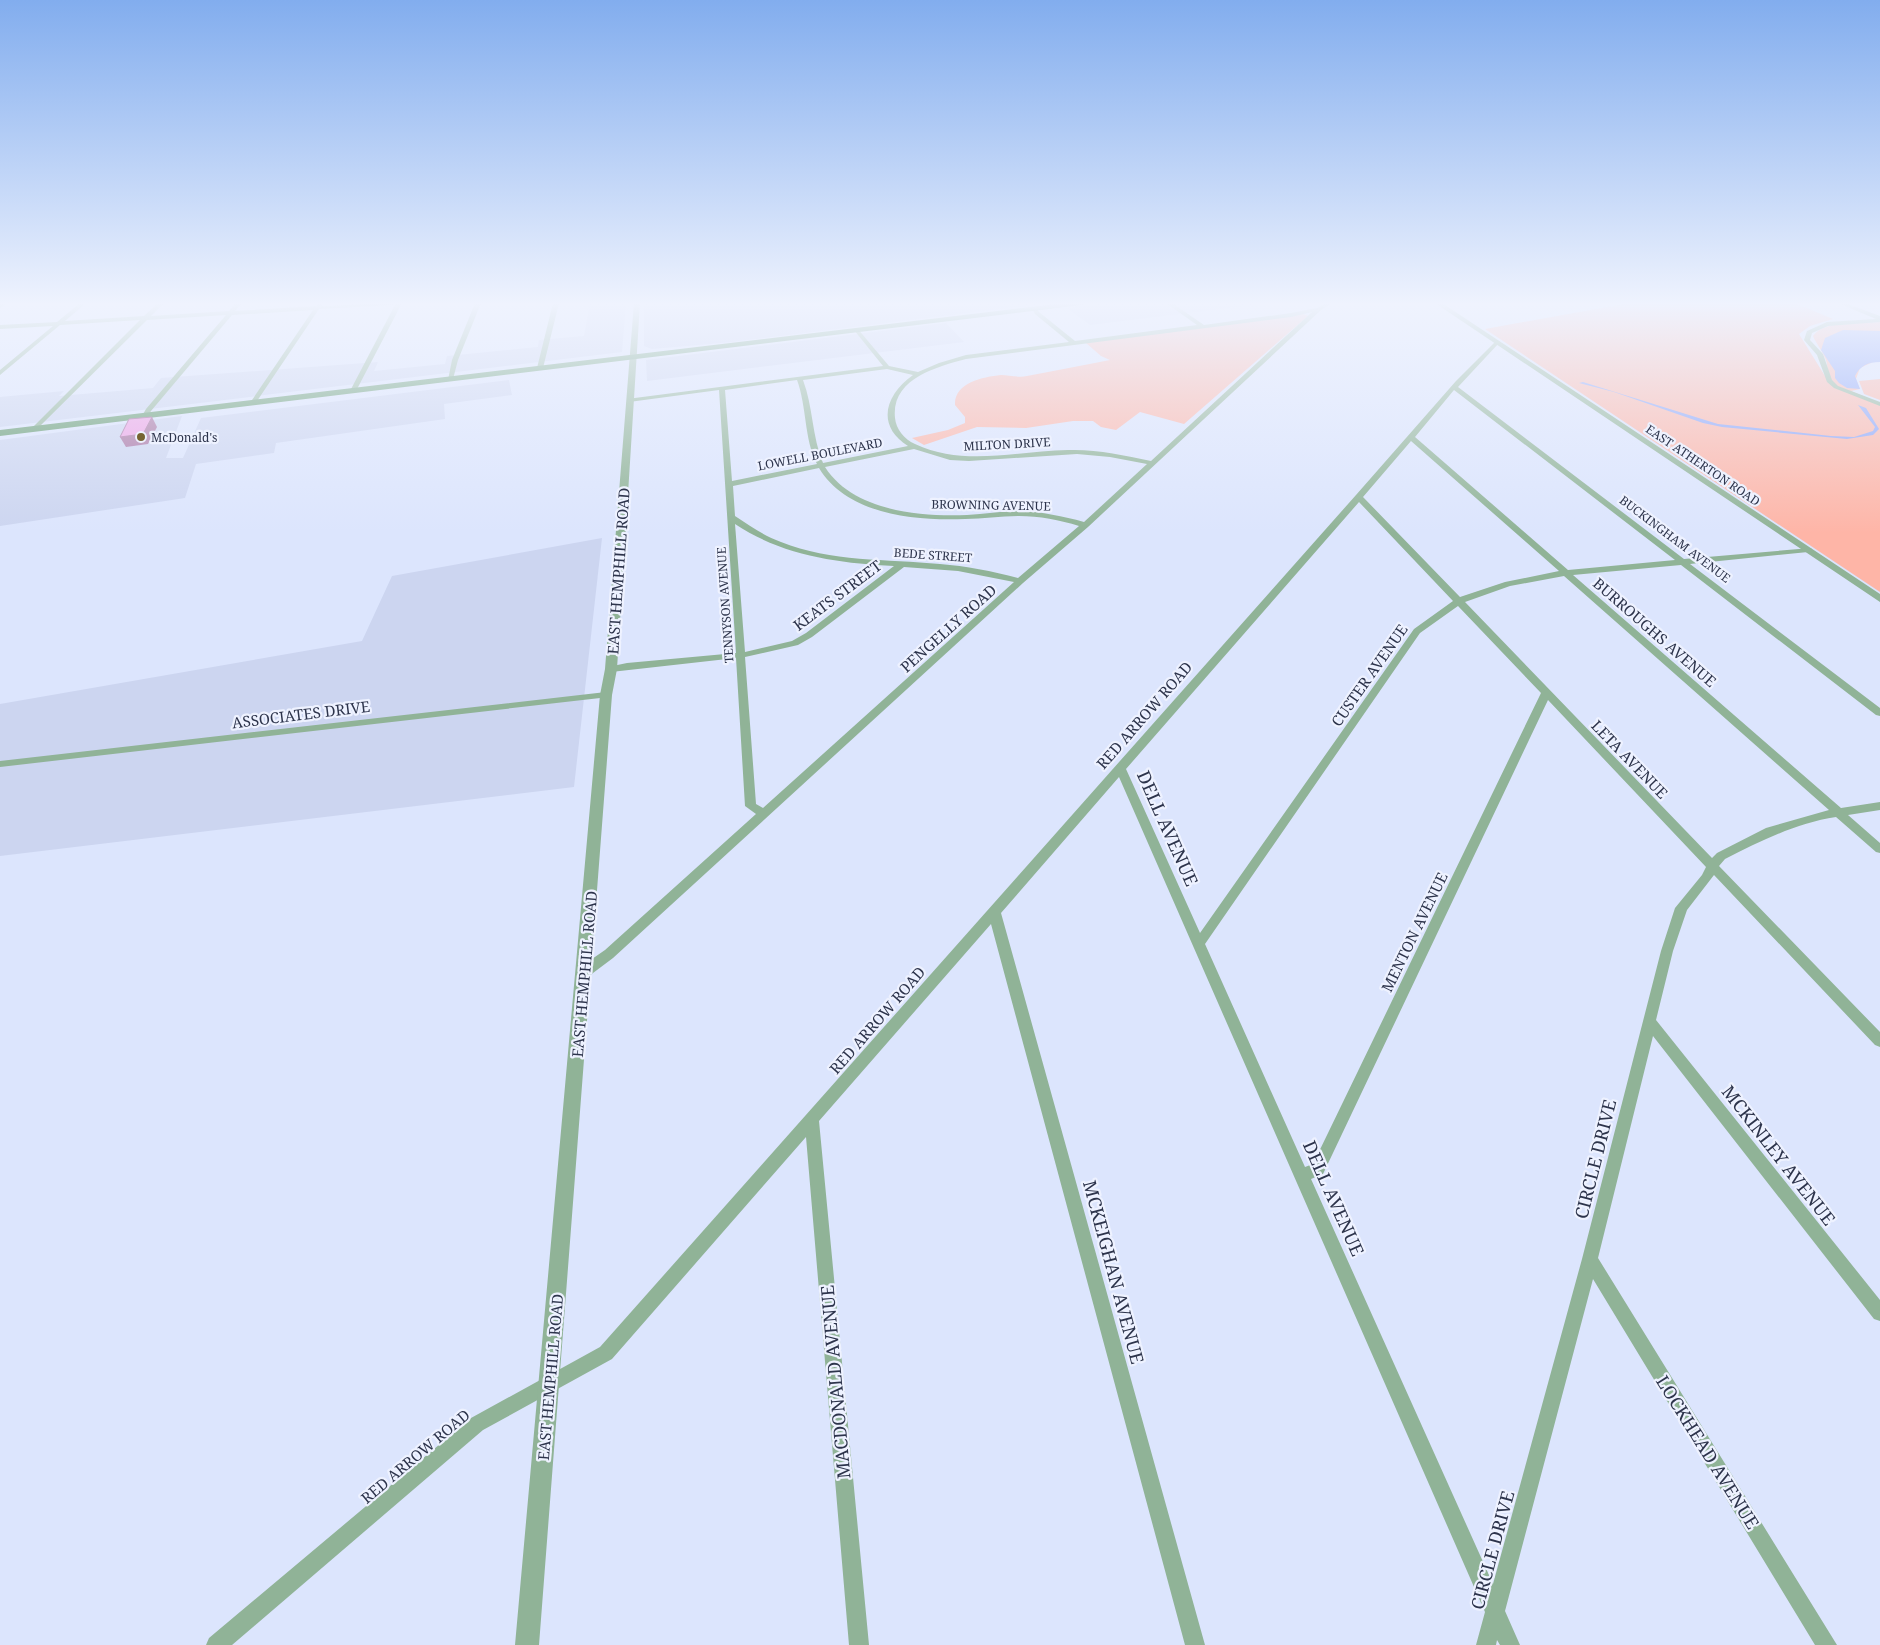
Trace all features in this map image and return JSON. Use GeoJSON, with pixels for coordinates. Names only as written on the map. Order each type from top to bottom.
{"type":"FeatureCollection","features":[{"type":"Feature","properties":{"kind":"main road"},"geometry":{"type":"LineString","coordinates":[[0,433],[444,380]]}},
{"type":"Feature","properties":{"kind":"street"},"geometry":{"type":"LineString","coordinates":[[34,429],[83,380]]}},
{"type":"Feature","properties":{"kind":"street"},"geometry":{"type":"LineString","coordinates":[[145,416],[174,380]]}},
{"type":"Feature","properties":{"kind":"street"},"geometry":{"type":"LineString","coordinates":[[253,403],[269,380]]}},
{"type":"Feature","properties":{"kind":"street"},"geometry":{"type":"LineString","coordinates":[[353,391],[358,380]]}},
{"type":"Feature","properties":{"kind":"street","name":"EAST HEMPHILL ROAD"},"geometry":{"type":"LineString","coordinates":[[527,1645],[606,695],[611,669],[630,380]]}},
{"type":"Feature","properties":{"kind":"street"},"geometry":{"type":"LineString","coordinates":[[629,400],[785,380]]}},
{"type":"Feature","properties":{"kind":"street","name":"BROWNING AVENUE"},"geometry":{"type":"LineString","coordinates":[[799,380],[820,464],[836,486],[851,496],[887,509],[910,513],[962,517],[1039,515],[1060,518],[1085,525]]}},
{"type":"Feature","properties":{"kind":"street","name":"MILTON DRIVE"},"geometry":{"type":"LineString","coordinates":[[911,380],[891,403],[892,420],[895,429],[902,438],[914,447],[938,455],[958,458],[985,459],[1067,452],[1092,452],[1152,463]]}},
{"type":"Feature","properties":{"kind":"street","name":"PENGELLY ROAD"},"geometry":{"type":"LineString","coordinates":[[584,972],[609,954],[1020,581],[1085,525],[1242,380]]}},
{"type":"Feature","properties":{"kind":"street","name":"RED ARROW ROAD"},"geometry":{"type":"LineString","coordinates":[[216,1645],[477,1424],[550,1382],[606,1354],[1461,380]]}},
{"type":"Feature","properties":{"kind":"street","name":"EAST ATHERTON ROAD"},"geometry":{"type":"LineString","coordinates":[[1553,380],[1880,599]]}},
{"type":"Feature","properties":{"kind":"street"},"geometry":{"type":"LineString","coordinates":[[1829,380],[1836,387],[1880,404]]}},
{"type":"Feature","properties":{"kind":"street","name":"BUCKINGHAM AVENUE"},"geometry":{"type":"LineString","coordinates":[[1454,387],[1880,713]]}},
{"type":"Feature","properties":{"kind":"street","name":"TENNYSON AVENUE"},"geometry":{"type":"LineString","coordinates":[[722,388],[751,806],[764,813]]}},
{"type":"Feature","properties":{"kind":"street","name":"BURROUGHS AVENUE"},"geometry":{"type":"LineString","coordinates":[[1410,436],[1880,849]]}},
{"type":"Feature","properties":{"kind":"street","name":"LOWELL BOULEVARD"},"geometry":{"type":"LineString","coordinates":[[730,484],[820,464],[914,447]]}},
{"type":"Feature","properties":{"kind":"street","name":"LETA AVENUE"},"geometry":{"type":"LineString","coordinates":[[1359,498],[1880,1041]]}},
{"type":"Feature","properties":{"kind":"street","name":"BEDE STREET"},"geometry":{"type":"LineString","coordinates":[[732,518],[747,529],[804,552],[841,560],[961,568],[1020,581]]}},
{"type":"Feature","properties":{"kind":"street","name":"CUSTER AVENUE"},"geometry":{"type":"LineString","coordinates":[[1198,944],[1209,931],[1417,631],[1459,601],[1508,584],[1565,573],[1808,550]]}},
{"type":"Feature","properties":{"kind":"street","name":"KEATS STREET"},"geometry":{"type":"LineString","coordinates":[[611,669],[741,654],[776,649],[795,643],[809,635],[901,565]]}},
{"type":"Feature","properties":{"kind":"street","name":"MENTON AVENUE"},"geometry":{"type":"LineString","coordinates":[[1302,1176],[1318,1169],[1546,693]]}},
{"type":"Feature","properties":{"kind":"street","name":"ASSOCIATES DRIVE"},"geometry":{"type":"LineString","coordinates":[[0,764],[606,695]]}},
{"type":"Feature","properties":{"kind":"street","name":"DELL AVENUE"},"geometry":{"type":"LineString","coordinates":[[1120,767],[1510,1645]]}},
{"type":"Feature","properties":{"kind":"street","name":"CIRCLE DRIVE"},"geometry":{"type":"LineString","coordinates":[[1486,1645],[1590,1258],[1667,951],[1681,908],[1707,877],[1712,866],[1721,856],[1770,831],[1822,815],[1880,806]]}},
{"type":"Feature","properties":{"kind":"street","name":"MCKEIGHAN AVENUE"},"geometry":{"type":"LineString","coordinates":[[994,910],[1195,1645]]}},
{"type":"Feature","properties":{"kind":"street","name":"MCKINLEY AVENUE"},"geometry":{"type":"LineString","coordinates":[[1649,1021],[1880,1314]]}},
{"type":"Feature","properties":{"kind":"street","name":"MACDONALD AVENUE"},"geometry":{"type":"LineString","coordinates":[[812,1119],[860,1645]]}},
{"type":"Feature","properties":{"kind":"street","name":"LOCKHEAD AVENUE"},"geometry":{"type":"LineString","coordinates":[[1590,1258],[1827,1645]]}},
{"type":"Feature","properties":{"kind":"shaded area"},"geometry":{"type":"Polygon","coordinates":[[[160,380],[392,380],[0,427],[0,397],[64,391],[59,396],[153,388],[160,380]]]}},
{"type":"Feature","properties":{"kind":"shaded area"},"geometry":{"type":"Polygon","coordinates":[[[509,380],[512,395],[444,404],[445,419],[276,443],[274,453],[196,464],[185,498],[0,526],[0,440],[182,416],[166,458],[183,458],[201,418],[509,380]]]}},
{"type":"Feature","properties":{"kind":"shaded area"},"geometry":{"type":"Polygon","coordinates":[[[978,380],[1235,380],[1184,424],[1140,412],[1116,430],[1101,427],[1093,421],[1073,421],[1026,428],[977,427],[924,445],[912,438],[948,430],[965,423],[965,417],[955,405],[956,397],[964,386],[978,380]]]}},
{"type":"Feature","properties":{"kind":"shaded area"},"geometry":{"type":"Polygon","coordinates":[[[1561,380],[1856,380],[1860,389],[1851,391],[1880,403],[1880,592],[1561,380]]]}},
{"type":"Feature","properties":{"kind":"shaded area"},"geometry":{"type":"Polygon","coordinates":[[[1880,380],[1880,400],[1864,394],[1859,381],[1880,380]]]}},
{"type":"Feature","properties":{"kind":"shaded area"},"geometry":{"type":"Polygon","coordinates":[[[602,538],[574,787],[0,856],[0,704],[362,641],[392,576],[602,538]]]}},
{"type":"Feature","properties":{"kind":"water"},"geometry":{"type":"Polygon","coordinates":[[[1836,380],[1856,380],[1860,389],[1847,388],[1836,380]]]}},
{"type":"Feature","properties":{"kind":"water"},"geometry":{"type":"Polygon","coordinates":[[[1583,382],[1718,424],[1831,436],[1854,437],[1873,431],[1875,427],[1858,405],[1866,408],[1879,429],[1873,435],[1847,439],[1722,427],[1703,423],[1614,392],[1579,383],[1583,382]]]}},
{"type":"Feature","properties":{"kind":"building"},"geometry":{"type":"Polygon","coordinates":[[[152,417],[143,434],[120,437],[129,419],[152,417]]]}},
{"type":"Feature","properties":{"kind":"place","name":"McDonald's"},"geometry":{"type":"Point","coordinates":[141,437]}}]}
